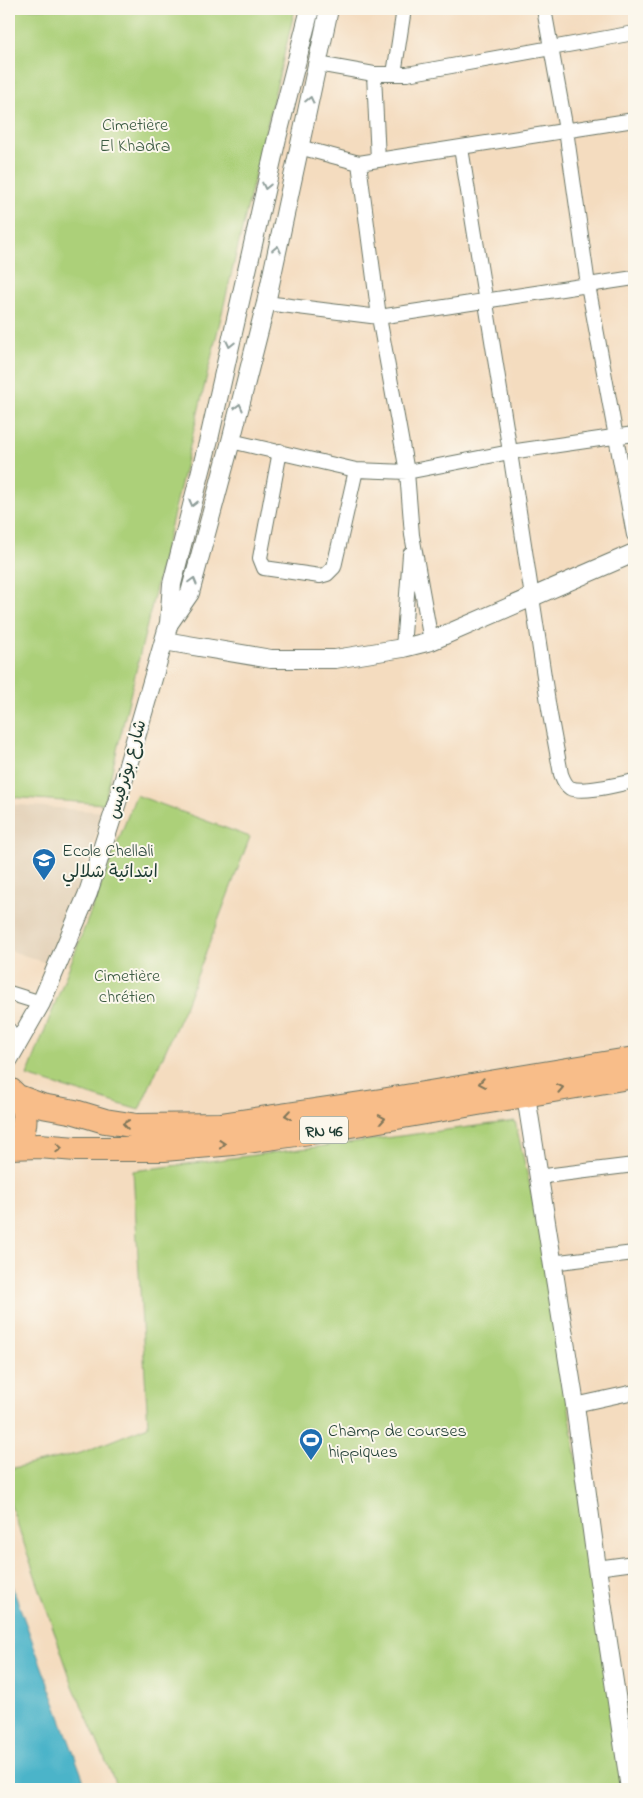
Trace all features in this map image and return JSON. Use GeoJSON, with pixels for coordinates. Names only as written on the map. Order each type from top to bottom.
{"type":"FeatureCollection","features":[{"type":"Feature","properties":{"kind":"highway","name":"RN 46"},"geometry":{"type":"LineString","coordinates":[[10,1148],[39,1146],[76,1149],[164,1149],[233,1143],[310,1132],[523,1086],[634,1059]]}},
{"type":"Feature","properties":{"kind":"highway","name":"RN 46"},"geometry":{"type":"LineString","coordinates":[[14,1093],[42,1106],[76,1112],[105,1121],[137,1126],[221,1125],[381,1101],[634,1076]]}},
{"type":"Feature","properties":{"kind":"highway"},"geometry":{"type":"LineString","coordinates":[[10,1148],[19,1139],[24,1129],[25,1118],[23,1106],[14,1093]]}},
{"type":"Feature","properties":{"kind":"street"},"geometry":{"type":"LineString","coordinates":[[169,623],[172,584],[209,439],[277,138],[310,9]]}},
{"type":"Feature","properties":{"kind":"street"},"geometry":{"type":"LineString","coordinates":[[169,623],[190,593],[231,440],[266,303],[329,9]]}},
{"type":"Feature","properties":{"kind":"street"},"geometry":{"type":"LineString","coordinates":[[394,74],[404,9]]}},
{"type":"Feature","properties":{"kind":"street"},"geometry":{"type":"LineString","coordinates":[[544,9],[566,130],[588,285],[634,535]]}},
{"type":"Feature","properties":{"kind":"street"},"geometry":{"type":"LineString","coordinates":[[318,64],[374,74],[407,74],[634,33]]}},
{"type":"Feature","properties":{"kind":"street"},"geometry":{"type":"LineString","coordinates":[[374,74],[378,160]]}},
{"type":"Feature","properties":{"kind":"street"},"geometry":{"type":"LineString","coordinates":[[299,147],[359,163],[634,120]]}},
{"type":"Feature","properties":{"kind":"street"},"geometry":{"type":"LineString","coordinates":[[461,148],[510,452],[548,709],[561,774],[564,782],[569,787],[588,789],[634,781]]}},
{"type":"Feature","properties":{"kind":"street"},"geometry":{"type":"LineString","coordinates":[[359,163],[379,317],[407,472],[412,535],[431,641]]}},
{"type":"Feature","properties":{"kind":"street"},"geometry":{"type":"LineString","coordinates":[[266,303],[379,317],[634,278]]}},
{"type":"Feature","properties":{"kind":"street"},"geometry":{"type":"LineString","coordinates":[[231,440],[356,470],[407,472],[510,452],[634,434]]}},
{"type":"Feature","properties":{"kind":"street"},"geometry":{"type":"LineString","coordinates":[[280,452],[260,558],[264,568],[320,576],[328,574],[334,567],[356,470]]}},
{"type":"Feature","properties":{"kind":"street"},"geometry":{"type":"LineString","coordinates":[[402,648],[412,535]]}},
{"type":"Feature","properties":{"kind":"street"},"geometry":{"type":"LineString","coordinates":[[164,641],[271,658],[335,659],[402,648],[431,641],[634,553]]}},
{"type":"Feature","properties":{"kind":"street","name":"شارع بوترفيس"},"geometry":{"type":"LineString","coordinates":[[13,1052],[41,1004],[88,893],[119,796],[169,623]]}},
{"type":"Feature","properties":{"kind":"street"},"geometry":{"type":"LineString","coordinates":[[9,993],[41,1004]]}},
{"type":"Feature","properties":{"kind":"street"},"geometry":{"type":"LineString","coordinates":[[9,1030],[13,1052]]}},
{"type":"Feature","properties":{"kind":"street"},"geometry":{"type":"LineString","coordinates":[[523,1086],[575,1405],[596,1568],[630,1789]]}},
{"type":"Feature","properties":{"kind":"street"},"geometry":{"type":"LineString","coordinates":[[538,1176],[634,1166]]}},
{"type":"Feature","properties":{"kind":"street"},"geometry":{"type":"LineString","coordinates":[[551,1263],[634,1253]]}},
{"type":"Feature","properties":{"kind":"street"},"geometry":{"type":"LineString","coordinates":[[575,1405],[634,1392]]}},
{"type":"Feature","properties":{"kind":"street"},"geometry":{"type":"LineString","coordinates":[[596,1568],[634,1563]]}},
{"type":"Feature","properties":{"kind":"shaded area","name":"Ecole Chellali ابتدائية شلالي"},"geometry":{"type":"Polygon","coordinates":[[[9,804],[104,812],[49,964],[9,950],[9,804]]]}},
{"type":"Feature","properties":{"kind":"green space","name":"Cimetière El Khadra"},"geometry":{"type":"Polygon","coordinates":[[[9,9],[295,9],[104,804],[9,797],[9,9]]]}},
{"type":"Feature","properties":{"kind":"green space","name":"Cimetière chrétien"},"geometry":{"type":"Polygon","coordinates":[[[136,795],[250,837],[185,1007],[139,1110],[27,1076],[136,795]]]}},
{"type":"Feature","properties":{"kind":"green space","name":"Champ de courses hippiques"},"geometry":{"type":"Polygon","coordinates":[[[515,1121],[546,1255],[626,1789],[118,1789],[73,1686],[9,1500],[9,1469],[81,1453],[148,1426],[133,1171],[515,1121]]]}},
{"type":"Feature","properties":{"kind":"water"},"geometry":{"type":"Polygon","coordinates":[[[9,1578],[87,1789],[9,1789],[9,1578]]]}},
{"type":"Feature","properties":{"kind":"place","name":"Ecole Chellali ابتدائية شلالي"},"geometry":{"type":"Point","coordinates":[44,881]}},
{"type":"Feature","properties":{"kind":"place","name":"Champ de courses hippiques"},"geometry":{"type":"Point","coordinates":[311,1461]}}]}
